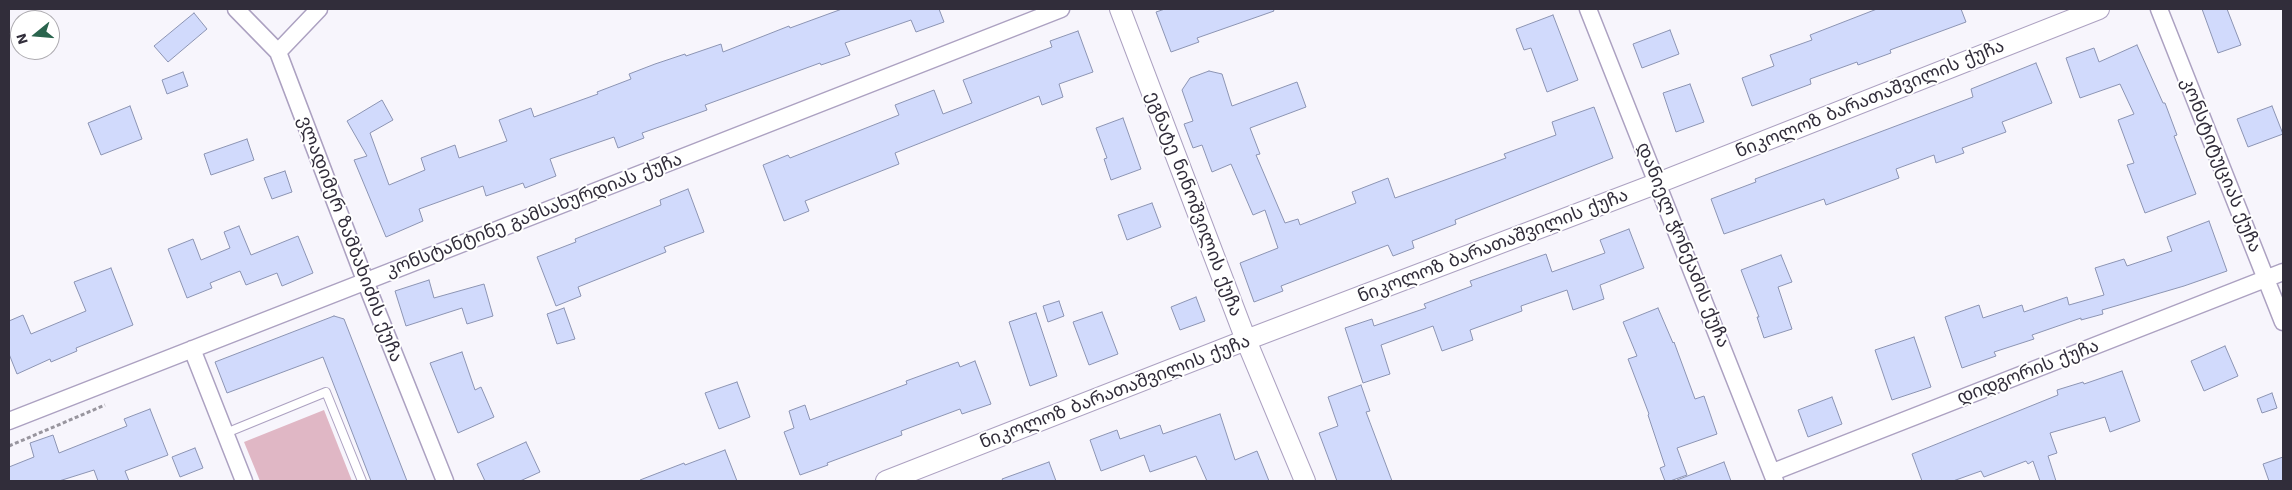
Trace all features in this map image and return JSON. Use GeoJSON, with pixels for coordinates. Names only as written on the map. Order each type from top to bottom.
{"type":"FeatureCollection","features":[{"type":"Feature","properties":{"kind":"street","name":"ვლადიმერ ზამბახიძის ქუჩა"},"geometry":{"type":"LineString","coordinates":[[236,9],[278,52],[446,481]]}},
{"type":"Feature","properties":{"kind":"street"},"geometry":{"type":"LineString","coordinates":[[278,52],[319,9]]}},
{"type":"Feature","properties":{"kind":"street","name":"კონსტანტინე გამსახურდიას ქუჩა"},"geometry":{"type":"LineString","coordinates":[[9,421],[1060,9]]}},
{"type":"Feature","properties":{"kind":"street","name":"ეგნატე ნინოშვილის ქუჩა"},"geometry":{"type":"LineString","coordinates":[[1120,9],[1246,340],[1305,481]]}},
{"type":"Feature","properties":{"kind":"street","name":"დანიელ ჭონქაძის ქუჩა"},"geometry":{"type":"LineString","coordinates":[[1588,9],[1774,477]]}},
{"type":"Feature","properties":{"kind":"street","name":"ნიკოლოზ ბარათაშვილის ქუჩა"},"geometry":{"type":"LineString","coordinates":[[886,481],[1246,340],[1658,184],[2099,9]]}},
{"type":"Feature","properties":{"kind":"street","name":"კონსტიტუციას ქუჩა"},"geometry":{"type":"LineString","coordinates":[[2159,9],[2283,322]]}},
{"type":"Feature","properties":{"kind":"street","name":"დიდგორის ქუჩა"},"geometry":{"type":"LineString","coordinates":[[1774,477],[2283,272]]}},
{"type":"Feature","properties":{"kind":"street"},"geometry":{"type":"LineString","coordinates":[[192,350],[244,481]]}},
{"type":"Feature","properties":{"kind":"lane"},"geometry":{"type":"LineString","coordinates":[[226,433],[326,392],[362,481]]}},
{"type":"Feature","properties":{"kind":"shaded area"},"geometry":{"type":"Polygon","coordinates":[[[324,410],[352,481],[260,481],[244,442],[324,410]]]}},
{"type":"Feature","properties":{"kind":"building"},"geometry":{"type":"Polygon","coordinates":[[[842,9],[939,9],[944,22],[916,32],[911,20],[845,43],[850,55],[821,65],[820,63],[705,105],[707,110],[642,133],[644,138],[618,148],[614,137],[550,159],[556,176],[525,188],[523,183],[486,196],[483,186],[419,209],[423,221],[386,237],[354,160],[367,156],[347,121],[382,100],[393,120],[370,133],[389,185],[425,170],[421,158],[455,145],[459,158],[507,141],[499,120],[531,108],[534,117],[598,94],[597,92],[631,79],[629,74],[655,64],[721,44],[723,52],[789,26],[790,28],[842,9]]]}},
{"type":"Feature","properties":{"kind":"building"},"geometry":{"type":"Polygon","coordinates":[[[1165,9],[1273,9],[1274,11],[1197,38],[1199,42],[1171,52],[1156,12],[1165,9]]]}},
{"type":"Feature","properties":{"kind":"building"},"geometry":{"type":"Polygon","coordinates":[[[1877,9],[1961,9],[1966,22],[1890,50],[1891,53],[1858,65],[1857,62],[1810,79],[1811,84],[1752,106],[1742,78],[1774,66],[1770,55],[1812,40],[1810,35],[1877,9]]]}},
{"type":"Feature","properties":{"kind":"building"},"geometry":{"type":"Polygon","coordinates":[[[2202,9],[2227,9],[2241,45],[2218,53],[2202,9]]]}},
{"type":"Feature","properties":{"kind":"building"},"geometry":{"type":"Polygon","coordinates":[[[194,13],[207,29],[168,62],[154,46],[194,13]]]}},
{"type":"Feature","properties":{"kind":"building"},"geometry":{"type":"Polygon","coordinates":[[[1553,15],[1578,80],[1547,92],[1531,48],[1524,50],[1516,29],[1553,15]]]}},
{"type":"Feature","properties":{"kind":"building"},"geometry":{"type":"Polygon","coordinates":[[[1670,30],[1679,54],[1642,68],[1633,44],[1670,30]]]}},
{"type":"Feature","properties":{"kind":"building"},"geometry":{"type":"Polygon","coordinates":[[[1078,31],[1093,72],[1059,84],[1063,97],[1042,105],[1039,96],[895,153],[899,164],[805,201],[809,211],[784,221],[763,165],[788,155],[790,158],[899,115],[895,105],[934,90],[943,114],[972,103],[963,80],[1052,47],[1050,41],[1078,31]]]}},
{"type":"Feature","properties":{"kind":"building"},"geometry":{"type":"Polygon","coordinates":[[[2137,45],[2163,103],[2165,103],[2177,135],[2174,136],[2196,194],[2145,213],[2127,165],[2134,163],[2118,120],[2134,114],[2120,84],[2080,98],[2066,58],[2094,48],[2099,62],[2137,45]]]}},
{"type":"Feature","properties":{"kind":"building"},"geometry":{"type":"Polygon","coordinates":[[[2036,63],[2052,103],[2002,122],[2006,132],[1962,148],[1964,153],[1936,163],[1934,155],[1896,169],[1899,178],[1826,205],[1824,199],[1724,234],[1711,199],[1756,182],[1755,179],[1973,97],[1971,89],[2036,63]]]}},
{"type":"Feature","properties":{"kind":"building"},"geometry":{"type":"Polygon","coordinates":[[[1209,71],[1222,74],[1232,106],[1297,82],[1306,107],[1250,128],[1260,154],[1256,155],[1285,223],[1298,219],[1300,225],[1356,203],[1352,192],[1388,178],[1395,198],[1506,158],[1504,154],[1556,135],[1552,122],[1594,107],[1613,158],[1455,220],[1456,224],[1412,241],[1414,248],[1393,256],[1388,245],[1281,286],[1283,291],[1254,302],[1240,263],[1278,248],[1265,210],[1253,215],[1231,164],[1212,172],[1202,145],[1193,148],[1184,124],[1193,121],[1182,90],[1190,78],[1209,71]]]}},
{"type":"Feature","properties":{"kind":"building"},"geometry":{"type":"Polygon","coordinates":[[[183,72],[188,86],[167,94],[162,80],[183,72]]]}},
{"type":"Feature","properties":{"kind":"building"},"geometry":{"type":"Polygon","coordinates":[[[1690,84],[1704,122],[1676,132],[1663,93],[1690,84]]]}},
{"type":"Feature","properties":{"kind":"building"},"geometry":{"type":"Polygon","coordinates":[[[130,106],[142,139],[101,155],[88,123],[130,106]]]}},
{"type":"Feature","properties":{"kind":"building"},"geometry":{"type":"Polygon","coordinates":[[[2272,106],[2283,134],[2248,147],[2237,119],[2272,106]]]}},
{"type":"Feature","properties":{"kind":"building"},"geometry":{"type":"Polygon","coordinates":[[[1123,118],[1141,169],[1111,180],[1104,159],[1107,158],[1096,128],[1123,118]]]}},
{"type":"Feature","properties":{"kind":"building"},"geometry":{"type":"Polygon","coordinates":[[[247,139],[254,160],[211,175],[204,154],[247,139]]]}},
{"type":"Feature","properties":{"kind":"building"},"geometry":{"type":"Polygon","coordinates":[[[285,171],[292,192],[272,199],[264,178],[285,171]]]}},
{"type":"Feature","properties":{"kind":"building"},"geometry":{"type":"Polygon","coordinates":[[[688,189],[704,232],[664,247],[666,252],[578,287],[581,296],[556,306],[537,257],[576,242],[575,239],[661,205],[660,200],[688,189]]]}},
{"type":"Feature","properties":{"kind":"building"},"geometry":{"type":"Polygon","coordinates":[[[1152,203],[1161,227],[1127,240],[1118,215],[1152,203]]]}},
{"type":"Feature","properties":{"kind":"building"},"geometry":{"type":"Polygon","coordinates":[[[2209,221],[2227,271],[2184,286],[2102,310],[2103,314],[2081,320],[2081,318],[2032,335],[2034,339],[1994,352],[1996,356],[1962,368],[1945,317],[1979,305],[1983,318],[2022,305],[2024,312],[2067,297],[2069,305],[2104,295],[2095,268],[2124,259],[2127,266],[2172,251],[2167,237],[2209,221]]]}},
{"type":"Feature","properties":{"kind":"building"},"geometry":{"type":"Polygon","coordinates":[[[239,226],[251,255],[298,236],[313,273],[282,286],[277,273],[246,285],[240,271],[210,283],[212,288],[187,298],[168,249],[193,239],[201,260],[230,248],[224,232],[239,226]]]}},
{"type":"Feature","properties":{"kind":"building"},"geometry":{"type":"Polygon","coordinates":[[[1629,229],[1644,268],[1600,285],[1604,299],[1573,310],[1567,290],[1521,306],[1522,311],[1470,330],[1473,340],[1442,351],[1433,326],[1381,345],[1390,374],[1363,383],[1345,328],[1372,319],[1374,326],[1426,308],[1424,304],[1472,286],[1470,281],[1546,254],[1552,272],[1605,253],[1600,240],[1629,229]]]}},
{"type":"Feature","properties":{"kind":"building"},"geometry":{"type":"Polygon","coordinates":[[[1781,255],[1792,282],[1778,287],[1792,329],[1764,338],[1757,317],[1759,317],[1741,270],[1781,255]]]}},
{"type":"Feature","properties":{"kind":"building"},"geometry":{"type":"Polygon","coordinates":[[[111,268],[133,325],[76,348],[77,351],[51,362],[50,359],[17,374],[9,354],[9,321],[23,315],[31,334],[86,311],[74,282],[111,268]]]}},
{"type":"Feature","properties":{"kind":"building"},"geometry":{"type":"Polygon","coordinates":[[[429,280],[434,298],[484,284],[493,316],[467,324],[462,308],[406,326],[395,291],[429,280]]]}},
{"type":"Feature","properties":{"kind":"building"},"geometry":{"type":"Polygon","coordinates":[[[1196,297],[1205,321],[1180,330],[1171,307],[1196,297]]]}},
{"type":"Feature","properties":{"kind":"building"},"geometry":{"type":"Polygon","coordinates":[[[1059,301],[1064,316],[1048,322],[1043,306],[1059,301]]]}},
{"type":"Feature","properties":{"kind":"building"},"geometry":{"type":"Polygon","coordinates":[[[564,308],[575,339],[557,344],[547,314],[564,308]]]}},
{"type":"Feature","properties":{"kind":"building"},"geometry":{"type":"Polygon","coordinates":[[[1658,308],[1674,342],[1695,399],[1704,396],[1717,434],[1677,448],[1687,475],[1670,481],[1665,481],[1660,468],[1665,466],[1649,414],[1628,359],[1637,356],[1623,322],[1658,308]]]}},
{"type":"Feature","properties":{"kind":"building"},"geometry":{"type":"Polygon","coordinates":[[[1102,312],[1118,354],[1089,365],[1073,322],[1102,312]]]}},
{"type":"Feature","properties":{"kind":"building"},"geometry":{"type":"Polygon","coordinates":[[[1036,313],[1057,376],[1030,386],[1009,322],[1036,313]]]}},
{"type":"Feature","properties":{"kind":"building"},"geometry":{"type":"Polygon","coordinates":[[[334,316],[344,319],[407,481],[371,481],[323,357],[227,393],[215,362],[334,316]]]}},
{"type":"Feature","properties":{"kind":"building"},"geometry":{"type":"Polygon","coordinates":[[[1914,337],[1931,387],[1892,400],[1875,350],[1914,337]]]}},
{"type":"Feature","properties":{"kind":"building"},"geometry":{"type":"Polygon","coordinates":[[[2225,346],[2238,376],[2204,391],[2191,361],[2225,346]]]}},
{"type":"Feature","properties":{"kind":"building"},"geometry":{"type":"Polygon","coordinates":[[[462,352],[475,390],[481,387],[494,417],[458,433],[430,363],[462,352]]]}},
{"type":"Feature","properties":{"kind":"building"},"geometry":{"type":"Polygon","coordinates":[[[975,361],[991,404],[962,414],[960,409],[901,431],[902,435],[800,475],[784,432],[794,428],[789,411],[805,405],[810,420],[907,384],[906,381],[958,362],[960,367],[975,361]]]}},
{"type":"Feature","properties":{"kind":"building"},"geometry":{"type":"Polygon","coordinates":[[[2122,371],[2140,421],[2110,432],[2105,417],[2050,433],[2057,453],[2048,456],[2056,481],[2040,481],[2033,461],[2028,464],[2026,461],[1984,477],[1981,471],[1953,481],[1922,481],[1912,454],[2058,395],[2057,390],[2083,382],[2084,384],[2122,371]]]}},
{"type":"Feature","properties":{"kind":"building"},"geometry":{"type":"Polygon","coordinates":[[[737,382],[750,417],[719,429],[705,393],[737,382]]]}},
{"type":"Feature","properties":{"kind":"building"},"geometry":{"type":"Polygon","coordinates":[[[1361,385],[1370,411],[1366,412],[1392,481],[1337,481],[1319,433],[1338,426],[1328,397],[1361,385]]]}},
{"type":"Feature","properties":{"kind":"building"},"geometry":{"type":"Polygon","coordinates":[[[2272,393],[2277,408],[2262,413],[2257,399],[2272,393]]]}},
{"type":"Feature","properties":{"kind":"building"},"geometry":{"type":"Polygon","coordinates":[[[1832,397],[1842,424],[1808,437],[1798,410],[1832,397]]]}},
{"type":"Feature","properties":{"kind":"building"},"geometry":{"type":"Polygon","coordinates":[[[150,409],[168,455],[125,471],[129,481],[98,481],[94,470],[59,481],[9,481],[9,467],[34,457],[30,443],[53,435],[59,453],[127,426],[124,419],[150,409]]]}},
{"type":"Feature","properties":{"kind":"building"},"geometry":{"type":"Polygon","coordinates":[[[1220,414],[1235,460],[1257,451],[1269,481],[1207,481],[1196,456],[1150,472],[1144,455],[1101,471],[1090,440],[1117,430],[1120,439],[1160,425],[1163,434],[1220,414]]]}},
{"type":"Feature","properties":{"kind":"building"},"geometry":{"type":"Polygon","coordinates":[[[526,442],[540,472],[520,481],[485,481],[477,464],[526,442]]]}},
{"type":"Feature","properties":{"kind":"building"},"geometry":{"type":"Polygon","coordinates":[[[195,448],[203,468],[180,477],[172,457],[195,448]]]}},
{"type":"Feature","properties":{"kind":"building"},"geometry":{"type":"Polygon","coordinates":[[[725,450],[737,481],[640,481],[684,463],[685,465],[725,450]]]}},
{"type":"Feature","properties":{"kind":"building"},"geometry":{"type":"Polygon","coordinates":[[[2283,457],[2283,481],[2269,481],[2263,464],[2283,457]]]}},
{"type":"Feature","properties":{"kind":"building"},"geometry":{"type":"Polygon","coordinates":[[[1049,462],[1056,481],[1003,481],[1002,479],[1049,462]]]}},
{"type":"Feature","properties":{"kind":"building"},"geometry":{"type":"Polygon","coordinates":[[[1724,462],[1731,481],[1677,481],[1677,480],[1724,462]]]}}]}
